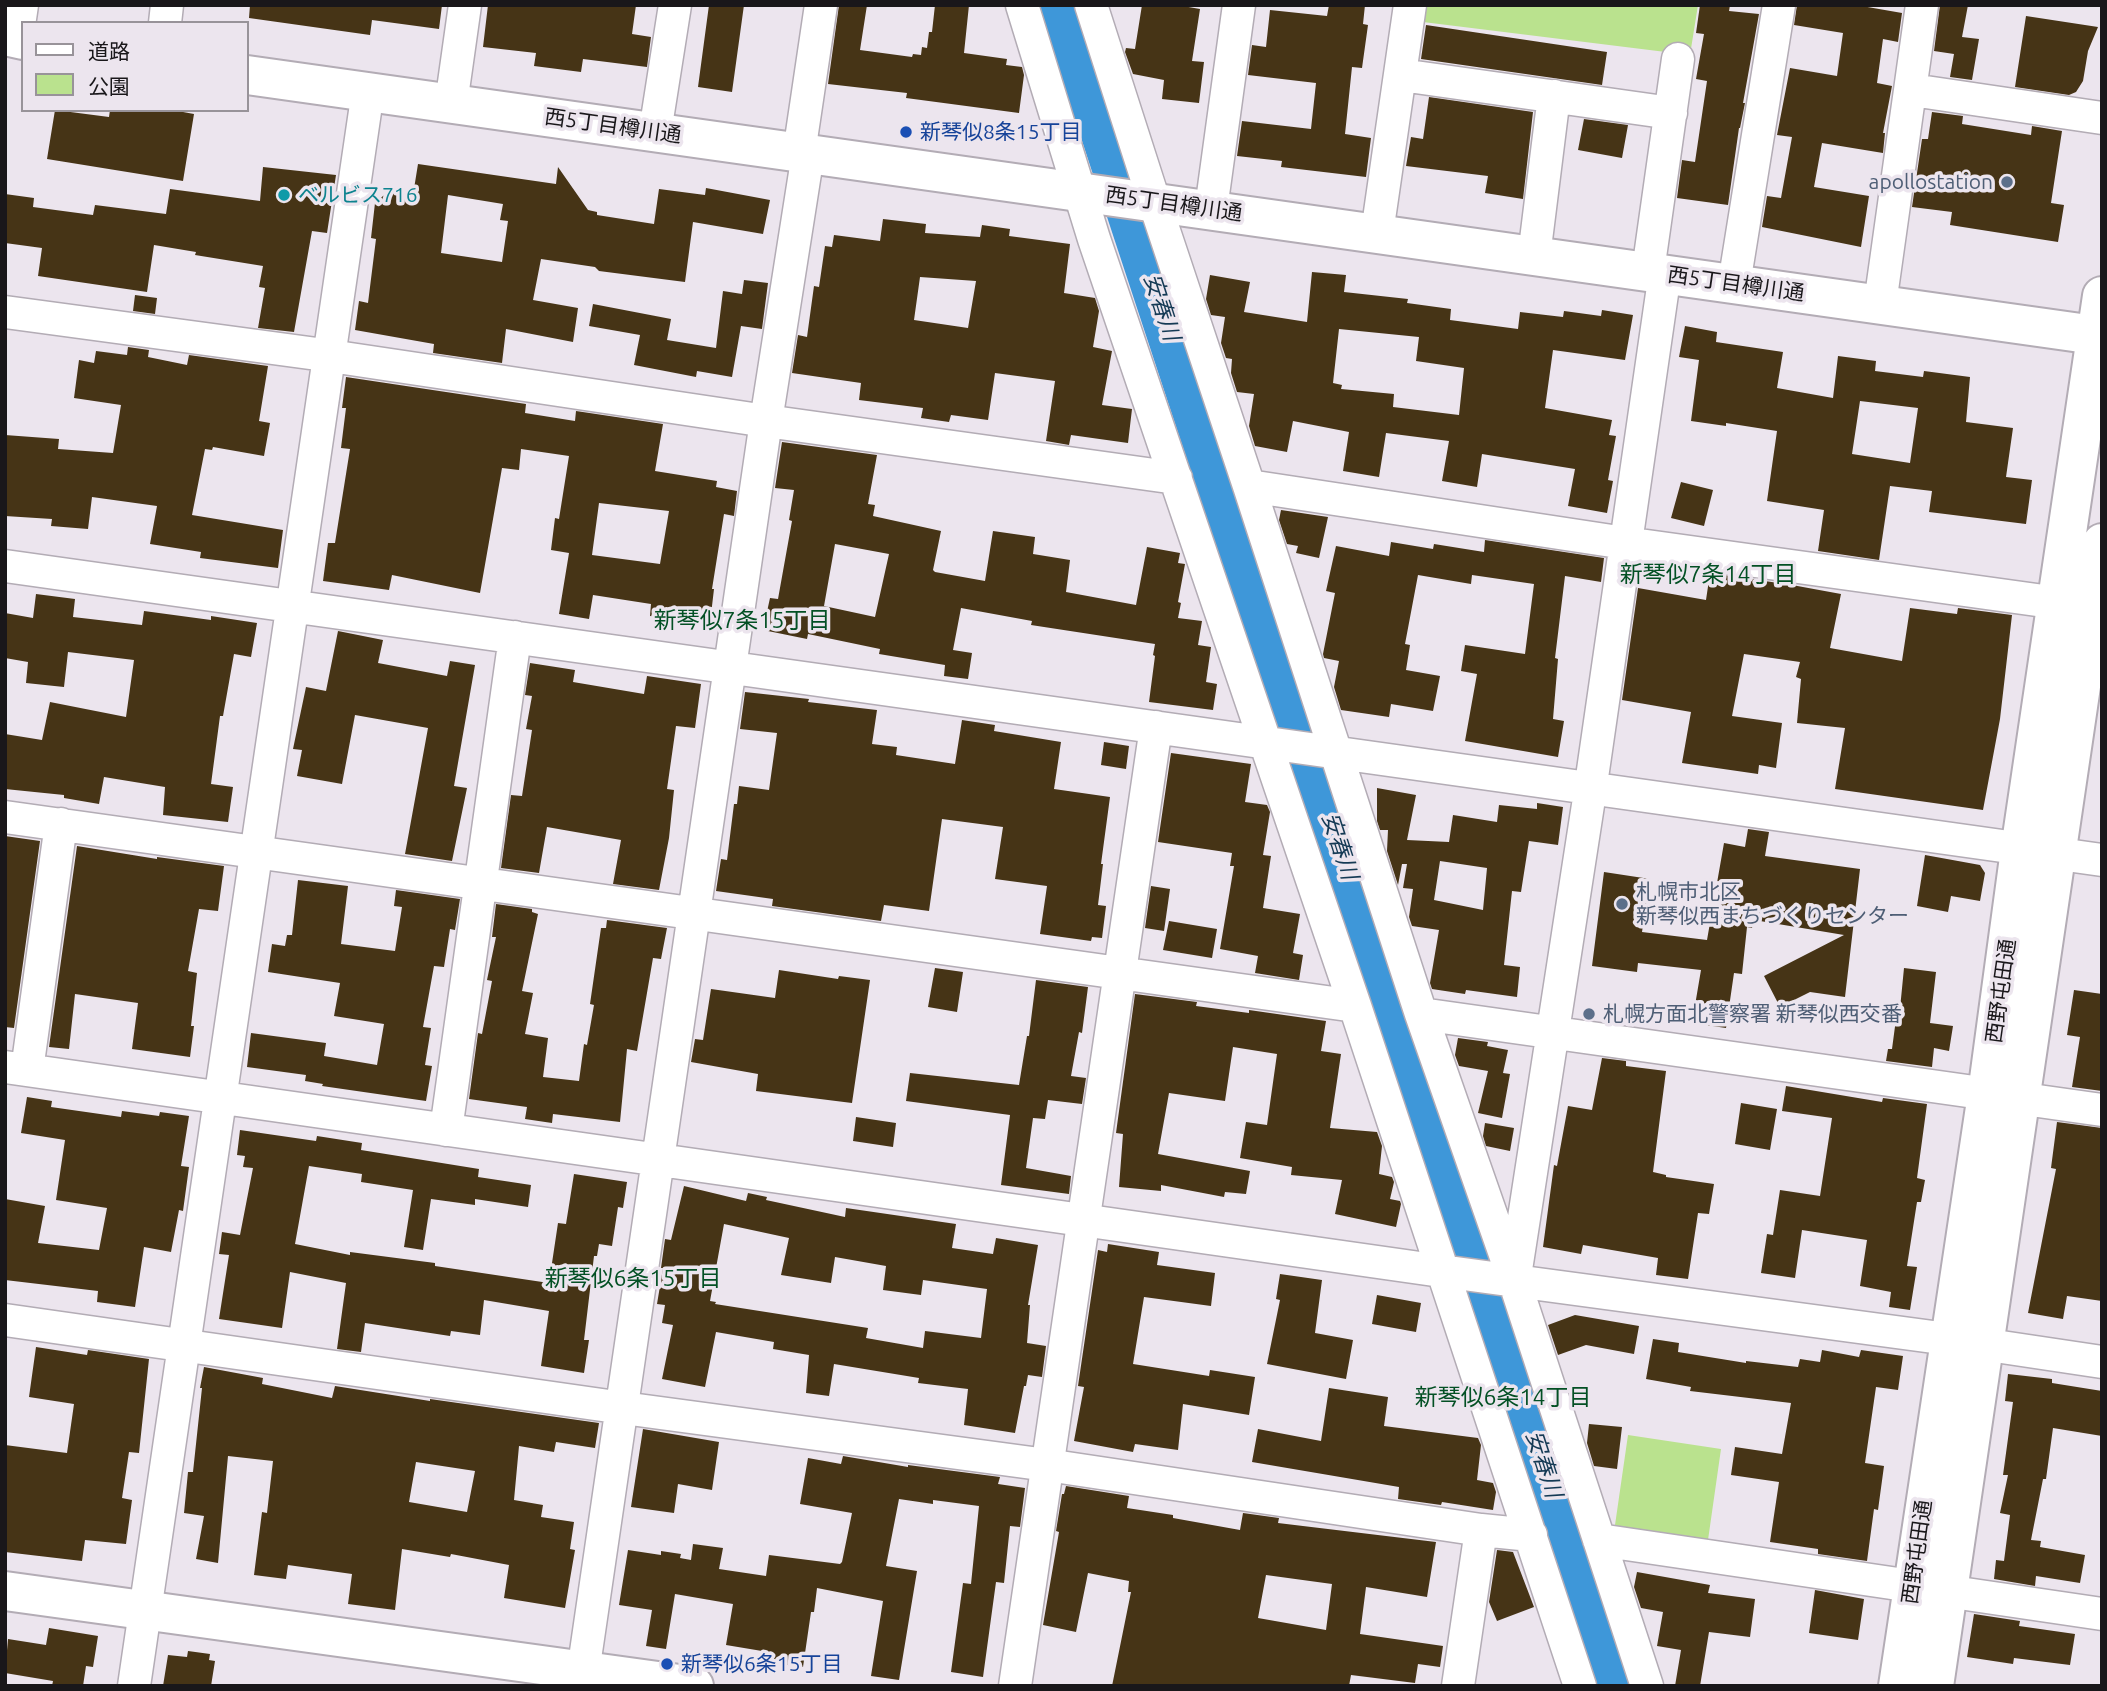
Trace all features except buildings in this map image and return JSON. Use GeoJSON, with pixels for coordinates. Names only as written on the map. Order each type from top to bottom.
{"type":"FeatureCollection","features":[{"type":"Feature","properties":{"kind":"street"},"geometry":{"type":"LineString","coordinates":[[451,104],[465,5]]}},
{"type":"Feature","properties":{"kind":"street"},"geometry":{"type":"LineString","coordinates":[[655,132],[675,5]]}},
{"type":"Feature","properties":{"kind":"street"},"geometry":{"type":"LineString","coordinates":[[582,1678],[766,421],[821,5]]}},
{"type":"Feature","properties":{"kind":"street"},"geometry":{"type":"LineString","coordinates":[[1022,5],[1090,192],[1094,239],[1177,478],[1276,744],[1355,1006],[1452,1272],[1531,1535],[1580,1686]]}},
{"type":"Feature","properties":{"kind":"street"},"geometry":{"type":"LineString","coordinates":[[1091,5],[1147,200],[1249,486],[1330,751],[1421,1014],[1505,1279],[1647,1686]]}},
{"type":"Feature","properties":{"kind":"street"},"geometry":{"type":"LineString","coordinates":[[1211,209],[1239,5]]}},
{"type":"Feature","properties":{"kind":"street"},"geometry":{"type":"LineString","coordinates":[[1377,233],[1410,5]]}},
{"type":"Feature","properties":{"kind":"street"},"geometry":{"type":"LineString","coordinates":[[1734,284],[1779,5]]}},
{"type":"Feature","properties":{"kind":"street"},"geometry":{"type":"LineString","coordinates":[[1880,304],[1922,5]]}},
{"type":"Feature","properties":{"kind":"street"},"geometry":{"type":"LineString","coordinates":[[1505,1279],[1554,1033],[1590,790],[1625,543],[1657,272],[1678,59]]}},
{"type":"Feature","properties":{"kind":"street","name":"西5丁目樽川通"},"geometry":{"type":"LineString","coordinates":[[248,75],[2099,335]]}},
{"type":"Feature","properties":{"kind":"street"},"geometry":{"type":"LineString","coordinates":[[1401,75],[1671,113]]}},
{"type":"Feature","properties":{"kind":"street"},"geometry":{"type":"LineString","coordinates":[[1912,90],[2102,118]]}},
{"type":"Feature","properties":{"kind":"street"},"geometry":{"type":"LineString","coordinates":[[134,1686],[368,91]]}},
{"type":"Feature","properties":{"kind":"street"},"geometry":{"type":"LineString","coordinates":[[1534,256],[1554,96]]}},
{"type":"Feature","properties":{"kind":"street","name":"西野屯田通"},"geometry":{"type":"LineString","coordinates":[[2084,606],[2102,296]]}},
{"type":"Feature","properties":{"kind":"street"},"geometry":{"type":"LineString","coordinates":[[5,312],[331,356],[766,421],[1177,478]]}},
{"type":"Feature","properties":{"kind":"street"},"geometry":{"type":"LineString","coordinates":[[1249,486],[1625,543],[2084,606]]}},
{"type":"Feature","properties":{"kind":"street","name":"西野屯田通"},"geometry":{"type":"LineString","coordinates":[[1898,1686],[1930,1589],[2038,852],[2084,606],[2102,543]]}},
{"type":"Feature","properties":{"kind":"street"},"geometry":{"type":"LineString","coordinates":[[5,566],[2102,860]]}},
{"type":"Feature","properties":{"kind":"street"},"geometry":{"type":"LineString","coordinates":[[446,1130],[515,637]]}},
{"type":"Feature","properties":{"kind":"street"},"geometry":{"type":"LineString","coordinates":[[1015,1686],[1156,727]]}},
{"type":"Feature","properties":{"kind":"street"},"geometry":{"type":"LineString","coordinates":[[5,817],[1355,1006]]}},
{"type":"Feature","properties":{"kind":"street"},"geometry":{"type":"LineString","coordinates":[[61,824],[16,1069],[2102,1362]]}},
{"type":"Feature","properties":{"kind":"street"},"geometry":{"type":"LineString","coordinates":[[1421,1014],[2102,1110]]}},
{"type":"Feature","properties":{"kind":"street"},"geometry":{"type":"LineString","coordinates":[[5,1320],[1047,1465],[1480,1530],[1531,1535]]}},
{"type":"Feature","properties":{"kind":"street"},"geometry":{"type":"LineString","coordinates":[[1458,1686],[1480,1530]]}},
{"type":"Feature","properties":{"kind":"street"},"geometry":{"type":"LineString","coordinates":[[1598,1540],[2102,1614]]}},
{"type":"Feature","properties":{"kind":"street","name":"西野屯田通"},"geometry":{"type":"LineString","coordinates":[[1930,1589],[1934,1686]]}},
{"type":"Feature","properties":{"kind":"street"},"geometry":{"type":"LineString","coordinates":[[5,1591],[582,1678],[694,1686]]}},
{"type":"Feature","properties":{"kind":"green space"},"geometry":{"type":"Polygon","coordinates":[[[1426,5],[1698,5],[1690,55],[1423,22],[1426,5]]]}},
{"type":"Feature","properties":{"kind":"green space"},"geometry":{"type":"Polygon","coordinates":[[[1628,1435],[1721,1449],[1707,1547],[1614,1532],[1628,1435]]]}},
{"type":"Feature","properties":{"kind":"waterway","name":"安春川"},"geometry":{"type":"LineString","coordinates":[[1062,5],[1494,1318],[1618,1686]]}},
{"type":"Feature","properties":{"kind":"place","name":"新琴似8条15丁目"},"geometry":{"type":"Point","coordinates":[906,132]}},
{"type":"Feature","properties":{"kind":"place","name":"apollostation"},"geometry":{"type":"Point","coordinates":[2007,182]}},
{"type":"Feature","properties":{"kind":"place","name":"ベルビス716"},"geometry":{"type":"Point","coordinates":[284,195]}},
{"type":"Feature","properties":{"kind":"place","name":"札幌市北区 新琴似西まちづくりセンター"},"geometry":{"type":"Point","coordinates":[1622,904]}},
{"type":"Feature","properties":{"kind":"place","name":"札幌方面北警察署 新琴似西交番"},"geometry":{"type":"Point","coordinates":[1589,1014]}},
{"type":"Feature","properties":{"kind":"place","name":"新琴似6条15丁目"},"geometry":{"type":"Point","coordinates":[667,1664]}},
{"type":"Feature","properties":{"kind":"district","name":"新琴似7条14丁目"},"geometry":{"type":"Point","coordinates":[1708,574]}},
{"type":"Feature","properties":{"kind":"district","name":"新琴似7条15丁目"},"geometry":{"type":"Point","coordinates":[742,620]}},
{"type":"Feature","properties":{"kind":"district","name":"新琴似6条15丁目"},"geometry":{"type":"Point","coordinates":[633,1278]}},
{"type":"Feature","properties":{"kind":"district","name":"新琴似6条14丁目"},"geometry":{"type":"Point","coordinates":[1503,1397]}}]}
